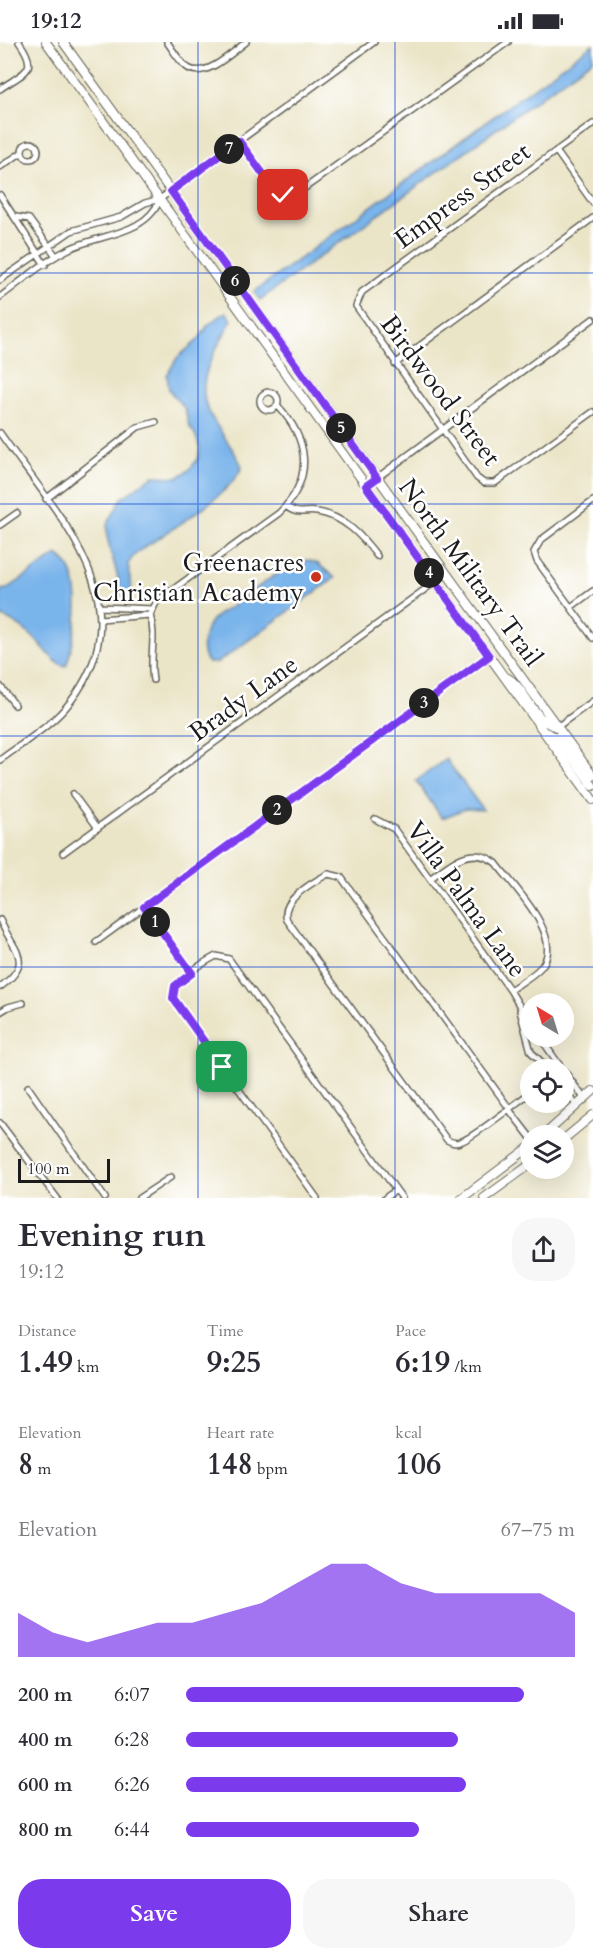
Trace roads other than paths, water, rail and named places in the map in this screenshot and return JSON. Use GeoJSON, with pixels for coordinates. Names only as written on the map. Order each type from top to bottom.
{"type":"FeatureCollection","features":[{"type":"Feature","properties":{"kind":"main road","name":"North Military Trail"},"geometry":{"type":"LineString","coordinates":[[46,42],[543,731],[558,738],[592,794]]}},
{"type":"Feature","properties":{"kind":"main road","name":"North Military Trail"},"geometry":{"type":"LineString","coordinates":[[63,42],[593,776]]}},
{"type":"Feature","properties":{"kind":"main road"},"geometry":{"type":"LineString","coordinates":[[503,675],[513,680],[543,721],[557,727]]}},
{"type":"Feature","properties":{"kind":"main road"},"geometry":{"type":"LineString","coordinates":[[555,1125],[593,1091]]}},
{"type":"Feature","properties":{"kind":"main road"},"geometry":{"type":"LineString","coordinates":[[574,1131],[593,1115]]}},
{"type":"Feature","properties":{"kind":"main road"},"geometry":{"type":"LineString","coordinates":[[462,1198],[520,1154]]}},
{"type":"Feature","properties":{"kind":"main road"},"geometry":{"type":"LineString","coordinates":[[484,1198],[520,1172]]}},
{"type":"Feature","properties":{"kind":"street"},"geometry":{"type":"LineString","coordinates":[[0,89],[27,70],[30,64],[30,58],[19,42]]}},
{"type":"Feature","properties":{"kind":"street"},"geometry":{"type":"LineString","coordinates":[[168,42],[188,68],[204,70],[246,42]]}},
{"type":"Feature","properties":{"kind":"street"},"geometry":{"type":"LineString","coordinates":[[0,280],[71,231],[121,217],[144,203],[160,199],[374,42]]}},
{"type":"Feature","properties":{"kind":"street"},"geometry":{"type":"LineString","coordinates":[[239,141],[278,192],[288,196],[298,194],[508,42]]}},
{"type":"Feature","properties":{"kind":"street","name":"Empress Street"},"geometry":{"type":"LineString","coordinates":[[356,301],[362,292],[593,124]]}},
{"type":"Feature","properties":{"kind":"street"},"geometry":{"type":"LineString","coordinates":[[556,151],[593,203]]}},
{"type":"Feature","properties":{"kind":"street"},"geometry":{"type":"LineString","coordinates":[[0,167],[21,153]]}},
{"type":"Feature","properties":{"kind":"street"},"geometry":{"type":"LineString","coordinates":[[0,195],[45,265]]}},
{"type":"Feature","properties":{"kind":"street"},"geometry":{"type":"LineString","coordinates":[[0,297],[69,248],[125,231],[142,222],[155,212],[160,199]]}},
{"type":"Feature","properties":{"kind":"street"},"geometry":{"type":"LineString","coordinates":[[16,217],[29,219],[56,256]]}},
{"type":"Feature","properties":{"kind":"street"},"geometry":{"type":"LineString","coordinates":[[395,364],[593,218]]}},
{"type":"Feature","properties":{"kind":"street","name":"Birdwood Street"},"geometry":{"type":"LineString","coordinates":[[356,301],[357,310],[477,478],[491,484],[593,412]]}},
{"type":"Feature","properties":{"kind":"street"},"geometry":{"type":"LineString","coordinates":[[366,486],[593,320]]}},
{"type":"Feature","properties":{"kind":"street"},"geometry":{"type":"LineString","coordinates":[[153,680],[151,662],[154,629],[151,612],[156,602],[286,507],[299,486],[304,458],[297,430],[277,405]]}},
{"type":"Feature","properties":{"kind":"street"},"geometry":{"type":"LineString","coordinates":[[46,499],[138,427],[156,422]]}},
{"type":"Feature","properties":{"kind":"street"},"geometry":{"type":"LineString","coordinates":[[0,433],[81,548],[92,572],[100,608],[95,656],[83,684],[70,703],[46,726],[0,760]]}},
{"type":"Feature","properties":{"kind":"street"},"geometry":{"type":"LineString","coordinates":[[593,501],[535,547],[537,561],[593,638]]}},
{"type":"Feature","properties":{"kind":"street"},"geometry":{"type":"LineString","coordinates":[[286,507],[299,513],[320,513],[354,528],[377,556]]}},
{"type":"Feature","properties":{"kind":"street"},"geometry":{"type":"LineString","coordinates":[[0,525],[17,513]]}},
{"type":"Feature","properties":{"kind":"street","name":"Brady Lane"},"geometry":{"type":"LineString","coordinates":[[63,853],[447,574]]}},
{"type":"Feature","properties":{"kind":"street"},"geometry":{"type":"LineString","coordinates":[[571,607],[593,591]]}},
{"type":"Feature","properties":{"kind":"street"},"geometry":{"type":"LineString","coordinates":[[100,608],[151,612]]}},
{"type":"Feature","properties":{"kind":"street"},"geometry":{"type":"LineString","coordinates":[[100,619],[151,612]]}},
{"type":"Feature","properties":{"kind":"street"},"geometry":{"type":"LineString","coordinates":[[96,942],[489,656]]}},
{"type":"Feature","properties":{"kind":"street"},"geometry":{"type":"LineString","coordinates":[[0,686],[15,705]]}},
{"type":"Feature","properties":{"kind":"street"},"geometry":{"type":"LineString","coordinates":[[557,727],[593,701]]}},
{"type":"Feature","properties":{"kind":"street"},"geometry":{"type":"LineString","coordinates":[[73,794],[98,828]]}},
{"type":"Feature","properties":{"kind":"street","name":"Villa Palma Lane"},"geometry":{"type":"LineString","coordinates":[[375,819],[394,829],[510,990],[520,1010]]}},
{"type":"Feature","properties":{"kind":"street"},"geometry":{"type":"LineString","coordinates":[[430,879],[459,858],[470,854],[489,858],[496,863],[538,921],[548,940],[546,959],[541,967],[510,990]]}},
{"type":"Feature","properties":{"kind":"street"},"geometry":{"type":"LineString","coordinates":[[520,1100],[509,1108],[471,1136],[460,1143],[447,1140],[287,920],[286,906],[328,874],[341,877],[509,1108],[521,1125]]}},
{"type":"Feature","properties":{"kind":"street"},"geometry":{"type":"LineString","coordinates":[[144,907],[192,973]]}},
{"type":"Feature","properties":{"kind":"street"},"geometry":{"type":"LineString","coordinates":[[0,920],[18,953],[20,962],[16,974],[0,987]]}},
{"type":"Feature","properties":{"kind":"street"},"geometry":{"type":"LineString","coordinates":[[317,1198],[175,1002],[175,986],[216,956],[229,959],[402,1198]]}},
{"type":"Feature","properties":{"kind":"street"},"geometry":{"type":"LineString","coordinates":[[0,1012],[23,1003]]}},
{"type":"Feature","properties":{"kind":"street","name":"Villa Palma Lane"},"geometry":{"type":"LineString","coordinates":[[530,1047],[531,1052],[538,1059]]}},
{"type":"Feature","properties":{"kind":"street"},"geometry":{"type":"LineString","coordinates":[[574,1085],[584,1098]]}},
{"type":"Feature","properties":{"kind":"street"},"geometry":{"type":"LineString","coordinates":[[28,1087],[105,1198]]}},
{"type":"Feature","properties":{"kind":"street"},"geometry":{"type":"LineString","coordinates":[[0,1124],[57,1198]]}},
{"type":"Feature","properties":{"kind":"street"},"geometry":{"type":"LineString","coordinates":[[139,1198],[171,1177]]}},
{"type":"Feature","properties":{"kind":"street"},"geometry":{"type":"LineString","coordinates":[[385,1198],[396,1190]]}},
{"type":"Feature","properties":{"kind":"water"},"geometry":{"type":"Polygon","coordinates":[[[593,44],[593,59],[260,300],[254,292],[593,44]]]}},
{"type":"Feature","properties":{"kind":"water"},"geometry":{"type":"Polygon","coordinates":[[[226,312],[232,320],[214,354],[205,378],[205,402],[242,466],[229,485],[218,495],[134,556],[128,564],[132,596],[118,596],[118,578],[107,537],[107,525],[122,498],[153,476],[178,477],[188,471],[198,459],[200,448],[195,434],[189,426],[185,409],[169,390],[167,375],[177,358],[199,339],[208,325],[226,312]]]}},
{"type":"Feature","properties":{"kind":"water"},"geometry":{"type":"Polygon","coordinates":[[[57,555],[67,564],[73,576],[76,591],[76,624],[66,666],[55,660],[27,632],[0,616],[0,590],[7,589],[57,555]]]}},
{"type":"Feature","properties":{"kind":"water"},"geometry":{"type":"Polygon","coordinates":[[[307,560],[317,563],[335,578],[217,663],[208,663],[202,648],[206,630],[212,620],[270,579],[307,560]]]}},
{"type":"Feature","properties":{"kind":"water"},"geometry":{"type":"Polygon","coordinates":[[[446,759],[483,810],[465,809],[442,818],[416,781],[446,759]]]}},
{"type":"Feature","properties":{"kind":"place","name":"Greenacres Christian Academy"},"geometry":{"type":"Point","coordinates":[316,577]}}]}
